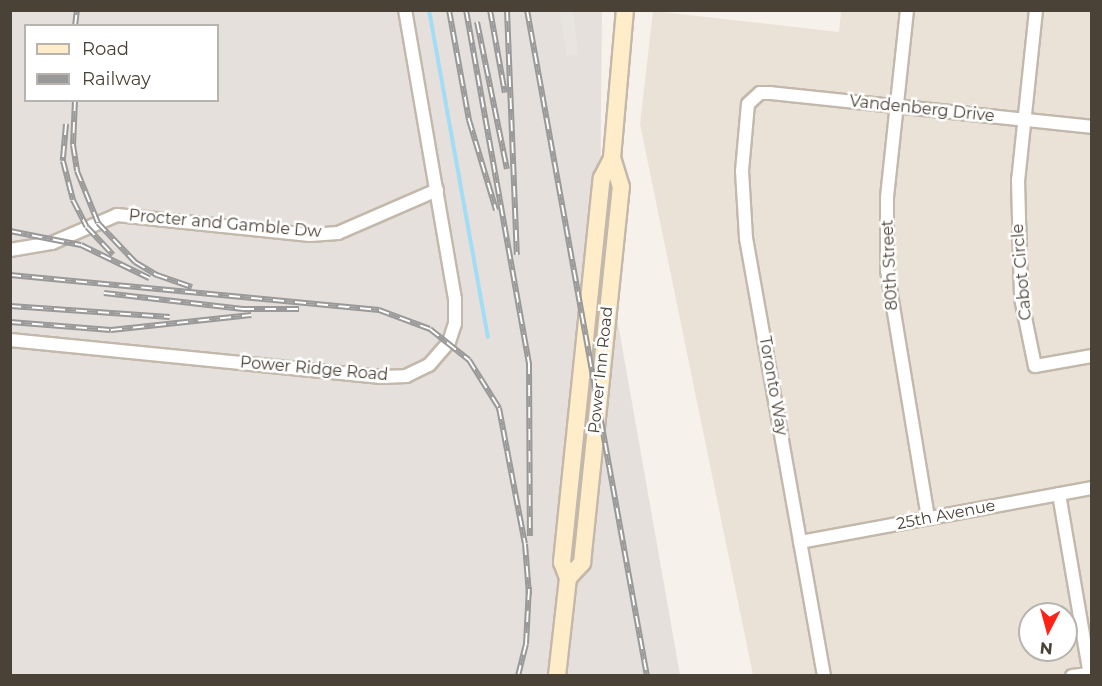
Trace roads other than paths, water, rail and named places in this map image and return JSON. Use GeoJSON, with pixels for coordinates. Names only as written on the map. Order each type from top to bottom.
{"type":"FeatureCollection","features":[{"type":"Feature","properties":{"kind":"main road","name":"Power Inn Road"},"geometry":{"type":"LineString","coordinates":[[557,675],[568,578],[562,562],[602,178],[612,159],[625,10]]}},
{"type":"Feature","properties":{"kind":"street","name":"Power Ridge Road"},"geometry":{"type":"LineString","coordinates":[[10,340],[381,378],[406,376],[429,365],[446,347],[455,324],[455,299],[405,10]]}},
{"type":"Feature","properties":{"kind":"street","name":"80th Street"},"geometry":{"type":"LineString","coordinates":[[907,10],[887,198],[887,270],[928,518]]}},
{"type":"Feature","properties":{"kind":"street"},"geometry":{"type":"LineString","coordinates":[[1024,120],[1036,10]]}},
{"type":"Feature","properties":{"kind":"street","name":"Vandenberg Drive"},"geometry":{"type":"LineString","coordinates":[[753,97],[770,93],[1092,127]]}},
{"type":"Feature","properties":{"kind":"street","name":"Toronto Way"},"geometry":{"type":"LineString","coordinates":[[753,97],[745,111],[743,208],[824,675]]}},
{"type":"Feature","properties":{"kind":"street","name":"Cabot Circle"},"geometry":{"type":"LineString","coordinates":[[1024,120],[1018,180],[1018,259],[1035,366],[1092,356]]}},
{"type":"Feature","properties":{"kind":"street","name":"Procter and Gamble Dw"},"geometry":{"type":"LineString","coordinates":[[10,250],[52,243],[117,215],[310,235],[338,233],[437,190]]}},
{"type":"Feature","properties":{"kind":"street","name":"25th Avenue"},"geometry":{"type":"LineString","coordinates":[[800,542],[1092,488]]}},
{"type":"Feature","properties":{"kind":"street"},"geometry":{"type":"LineString","coordinates":[[1059,494],[1090,675],[1072,675]]}},
{"type":"Feature","properties":{"kind":"waterway"},"geometry":{"type":"LineString","coordinates":[[429,10],[488,337]]}},
{"type":"Feature","properties":{"kind":"railway"},"geometry":{"type":"LineString","coordinates":[[75,24],[77,10]]}},
{"type":"Feature","properties":{"kind":"railway"},"geometry":{"type":"LineString","coordinates":[[449,10],[469,120],[496,210]]}},
{"type":"Feature","properties":{"kind":"railway"},"geometry":{"type":"LineString","coordinates":[[466,10],[529,363],[530,536]]}},
{"type":"Feature","properties":{"kind":"railway"},"geometry":{"type":"LineString","coordinates":[[490,10],[505,93]]}},
{"type":"Feature","properties":{"kind":"railway"},"geometry":{"type":"LineString","coordinates":[[507,10],[517,255]]}},
{"type":"Feature","properties":{"kind":"railway"},"geometry":{"type":"LineString","coordinates":[[527,10],[647,676]]}},
{"type":"Feature","properties":{"kind":"railway"},"geometry":{"type":"LineString","coordinates":[[477,22],[507,169]]}},
{"type":"Feature","properties":{"kind":"railway"},"geometry":{"type":"LineString","coordinates":[[75,102],[73,145],[77,171],[98,223],[135,262],[157,275],[192,287]]}},
{"type":"Feature","properties":{"kind":"railway"},"geometry":{"type":"LineString","coordinates":[[66,124],[63,161],[73,200],[87,227],[113,255]]}},
{"type":"Feature","properties":{"kind":"railway"},"geometry":{"type":"LineString","coordinates":[[10,231],[81,245],[149,278]]}},
{"type":"Feature","properties":{"kind":"railway"},"geometry":{"type":"LineString","coordinates":[[10,275],[379,310],[430,329],[469,360],[499,408],[525,544],[529,595]]}},
{"type":"Feature","properties":{"kind":"railway"},"geometry":{"type":"LineString","coordinates":[[104,293],[243,309],[299,309]]}},
{"type":"Feature","properties":{"kind":"railway"},"geometry":{"type":"LineString","coordinates":[[10,306],[170,317]]}},
{"type":"Feature","properties":{"kind":"railway"},"geometry":{"type":"LineString","coordinates":[[10,322],[111,330],[251,315]]}},
{"type":"Feature","properties":{"kind":"railway"},"geometry":{"type":"LineString","coordinates":[[518,676],[526,644],[529,587]]}}]}
